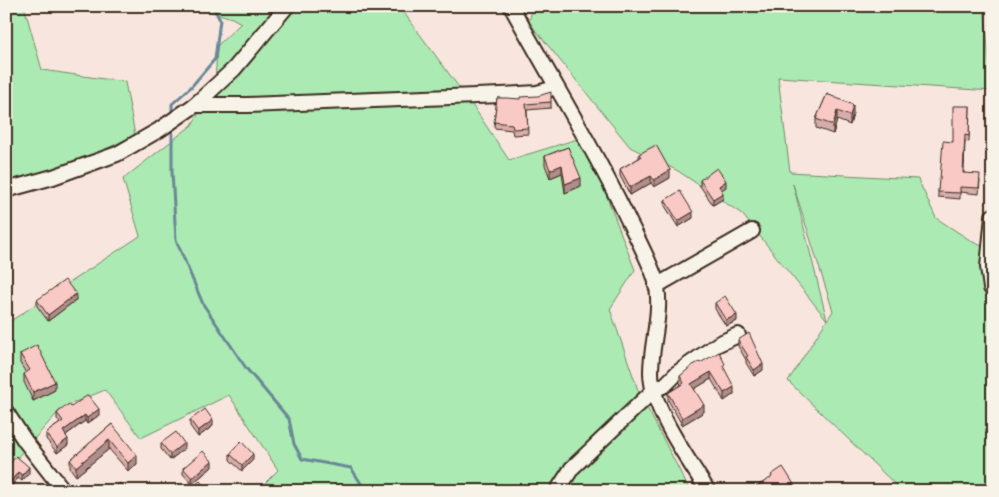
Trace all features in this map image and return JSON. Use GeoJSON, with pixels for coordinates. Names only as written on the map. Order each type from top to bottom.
{"type":"FeatureCollection","features":[{"type":"Feature","properties":{"kind":"street"},"geometry":{"type":"LineString","coordinates":[[6,190],[53,177],[117,154],[159,130],[195,105],[234,69],[287,6]]}},
{"type":"Feature","properties":{"kind":"street"},"geometry":{"type":"LineString","coordinates":[[511,6],[609,181],[655,278],[659,301],[651,373],[654,390],[664,418],[708,491]]}},
{"type":"Feature","properties":{"kind":"street"},"geometry":{"type":"LineString","coordinates":[[195,105],[248,105],[501,96],[537,94],[548,90]]}},
{"type":"Feature","properties":{"kind":"street"},"geometry":{"type":"LineString","coordinates":[[993,216],[988,267],[991,288],[993,290]]}},
{"type":"Feature","properties":{"kind":"street"},"geometry":{"type":"LineString","coordinates":[[656,286],[752,231]]}},
{"type":"Feature","properties":{"kind":"street"},"geometry":{"type":"LineString","coordinates":[[557,491],[572,468],[654,390],[665,385],[678,373],[718,344],[738,335]]}},
{"type":"Feature","properties":{"kind":"street"},"geometry":{"type":"LineString","coordinates":[[6,412],[25,441],[64,491]]}},
{"type":"Feature","properties":{"kind":"green space"},"geometry":{"type":"Polygon","coordinates":[[[6,6],[24,6],[42,70],[125,82],[135,135],[41,180],[6,187],[6,6]]]}},
{"type":"Feature","properties":{"kind":"green space"},"geometry":{"type":"Polygon","coordinates":[[[192,6],[399,6],[475,109],[509,160],[584,137],[635,270],[610,309],[638,390],[690,491],[257,491],[278,470],[229,395],[141,438],[105,390],[63,407],[6,470],[6,324],[140,236],[123,179],[192,125],[215,86],[217,46],[241,23],[232,18],[192,6]]]}},
{"type":"Feature","properties":{"kind":"green space"},"geometry":{"type":"Polygon","coordinates":[[[533,6],[984,6],[992,91],[778,77],[790,172],[918,179],[936,218],[973,242],[993,251],[993,491],[902,491],[788,381],[827,320],[742,214],[678,171],[630,147],[529,22],[533,6]],[[793,184],[827,320],[833,311],[793,184]]]}},
{"type":"Feature","properties":{"kind":"building"},"geometry":{"type":"Polygon","coordinates":[[[551,92],[551,102],[526,104],[528,128],[513,129],[512,124],[494,122],[497,98],[520,99],[520,97],[538,96],[551,92]]]}},
{"type":"Feature","properties":{"kind":"building"},"geometry":{"type":"Polygon","coordinates":[[[827,94],[853,105],[850,116],[837,111],[833,125],[816,119],[827,94]]]}},
{"type":"Feature","properties":{"kind":"building"},"geometry":{"type":"Polygon","coordinates":[[[953,106],[970,106],[969,136],[965,135],[963,173],[980,174],[979,188],[960,187],[960,193],[938,192],[943,141],[953,142],[953,106]]]}},
{"type":"Feature","properties":{"kind":"building"},"geometry":{"type":"Polygon","coordinates":[[[656,145],[670,170],[654,180],[651,176],[630,187],[620,169],[641,157],[639,154],[656,145]]]}},
{"type":"Feature","properties":{"kind":"building"},"geometry":{"type":"Polygon","coordinates":[[[568,147],[581,178],[565,184],[562,165],[550,170],[545,156],[568,147]]]}},
{"type":"Feature","properties":{"kind":"building"},"geometry":{"type":"Polygon","coordinates":[[[717,168],[726,181],[719,186],[723,193],[713,199],[700,180],[717,168]]]}},
{"type":"Feature","properties":{"kind":"building"},"geometry":{"type":"Polygon","coordinates":[[[680,191],[693,212],[678,221],[665,200],[680,191]]]}},
{"type":"Feature","properties":{"kind":"building"},"geometry":{"type":"Polygon","coordinates":[[[65,280],[76,294],[48,315],[37,300],[65,280]]]}},
{"type":"Feature","properties":{"kind":"building"},"geometry":{"type":"Polygon","coordinates":[[[725,296],[737,315],[726,320],[715,303],[725,296]]]}},
{"type":"Feature","properties":{"kind":"building"},"geometry":{"type":"Polygon","coordinates":[[[749,333],[763,364],[754,370],[738,340],[749,333]]]}},
{"type":"Feature","properties":{"kind":"building"},"geometry":{"type":"Polygon","coordinates":[[[37,345],[55,382],[33,392],[24,374],[30,370],[20,354],[37,345]]]}},
{"type":"Feature","properties":{"kind":"building"},"geometry":{"type":"Polygon","coordinates":[[[719,352],[725,364],[723,366],[734,387],[724,393],[711,372],[691,384],[704,405],[682,418],[668,393],[684,383],[680,376],[693,365],[719,352]]]}},
{"type":"Feature","properties":{"kind":"building"},"geometry":{"type":"Polygon","coordinates":[[[88,395],[99,409],[87,418],[85,415],[63,431],[68,439],[57,447],[46,433],[63,421],[57,413],[69,404],[71,407],[88,395]]]}},
{"type":"Feature","properties":{"kind":"building"},"geometry":{"type":"Polygon","coordinates":[[[205,409],[213,420],[198,431],[190,420],[205,409]]]}},
{"type":"Feature","properties":{"kind":"building"},"geometry":{"type":"Polygon","coordinates":[[[112,424],[137,455],[128,463],[109,440],[76,467],[70,460],[112,424]]]}},
{"type":"Feature","properties":{"kind":"building"},"geometry":{"type":"Polygon","coordinates":[[[176,432],[184,443],[170,454],[161,443],[176,432]]]}},
{"type":"Feature","properties":{"kind":"building"},"geometry":{"type":"Polygon","coordinates":[[[241,441],[253,454],[242,465],[230,454],[241,441]]]}},
{"type":"Feature","properties":{"kind":"building"},"geometry":{"type":"Polygon","coordinates":[[[203,451],[212,461],[192,478],[183,468],[203,451]]]}},
{"type":"Feature","properties":{"kind":"building"},"geometry":{"type":"Polygon","coordinates":[[[16,456],[29,467],[22,475],[18,472],[12,480],[6,476],[6,469],[16,456]]]}},
{"type":"Feature","properties":{"kind":"building"},"geometry":{"type":"Polygon","coordinates":[[[783,467],[797,489],[794,491],[749,491],[772,477],[771,475],[783,467]]]}},
{"type":"Feature","properties":{"kind":"building"},"geometry":{"type":"Polygon","coordinates":[[[200,481],[208,491],[188,491],[200,481]]]}},
{"type":"Feature","properties":{"kind":"building"},"geometry":{"type":"Polygon","coordinates":[[[120,483],[126,491],[110,491],[120,483]]]}},
{"type":"Feature","properties":{"kind":"waterway"},"geometry":{"type":"LineString","coordinates":[[172,116],[172,104],[191,87],[215,59],[220,20],[213,6]]}},
{"type":"Feature","properties":{"kind":"waterway"},"geometry":{"type":"LineString","coordinates":[[172,125],[172,172],[176,240],[203,304],[246,368],[289,419],[294,444],[302,459],[351,468],[362,485],[363,491]]}}]}
